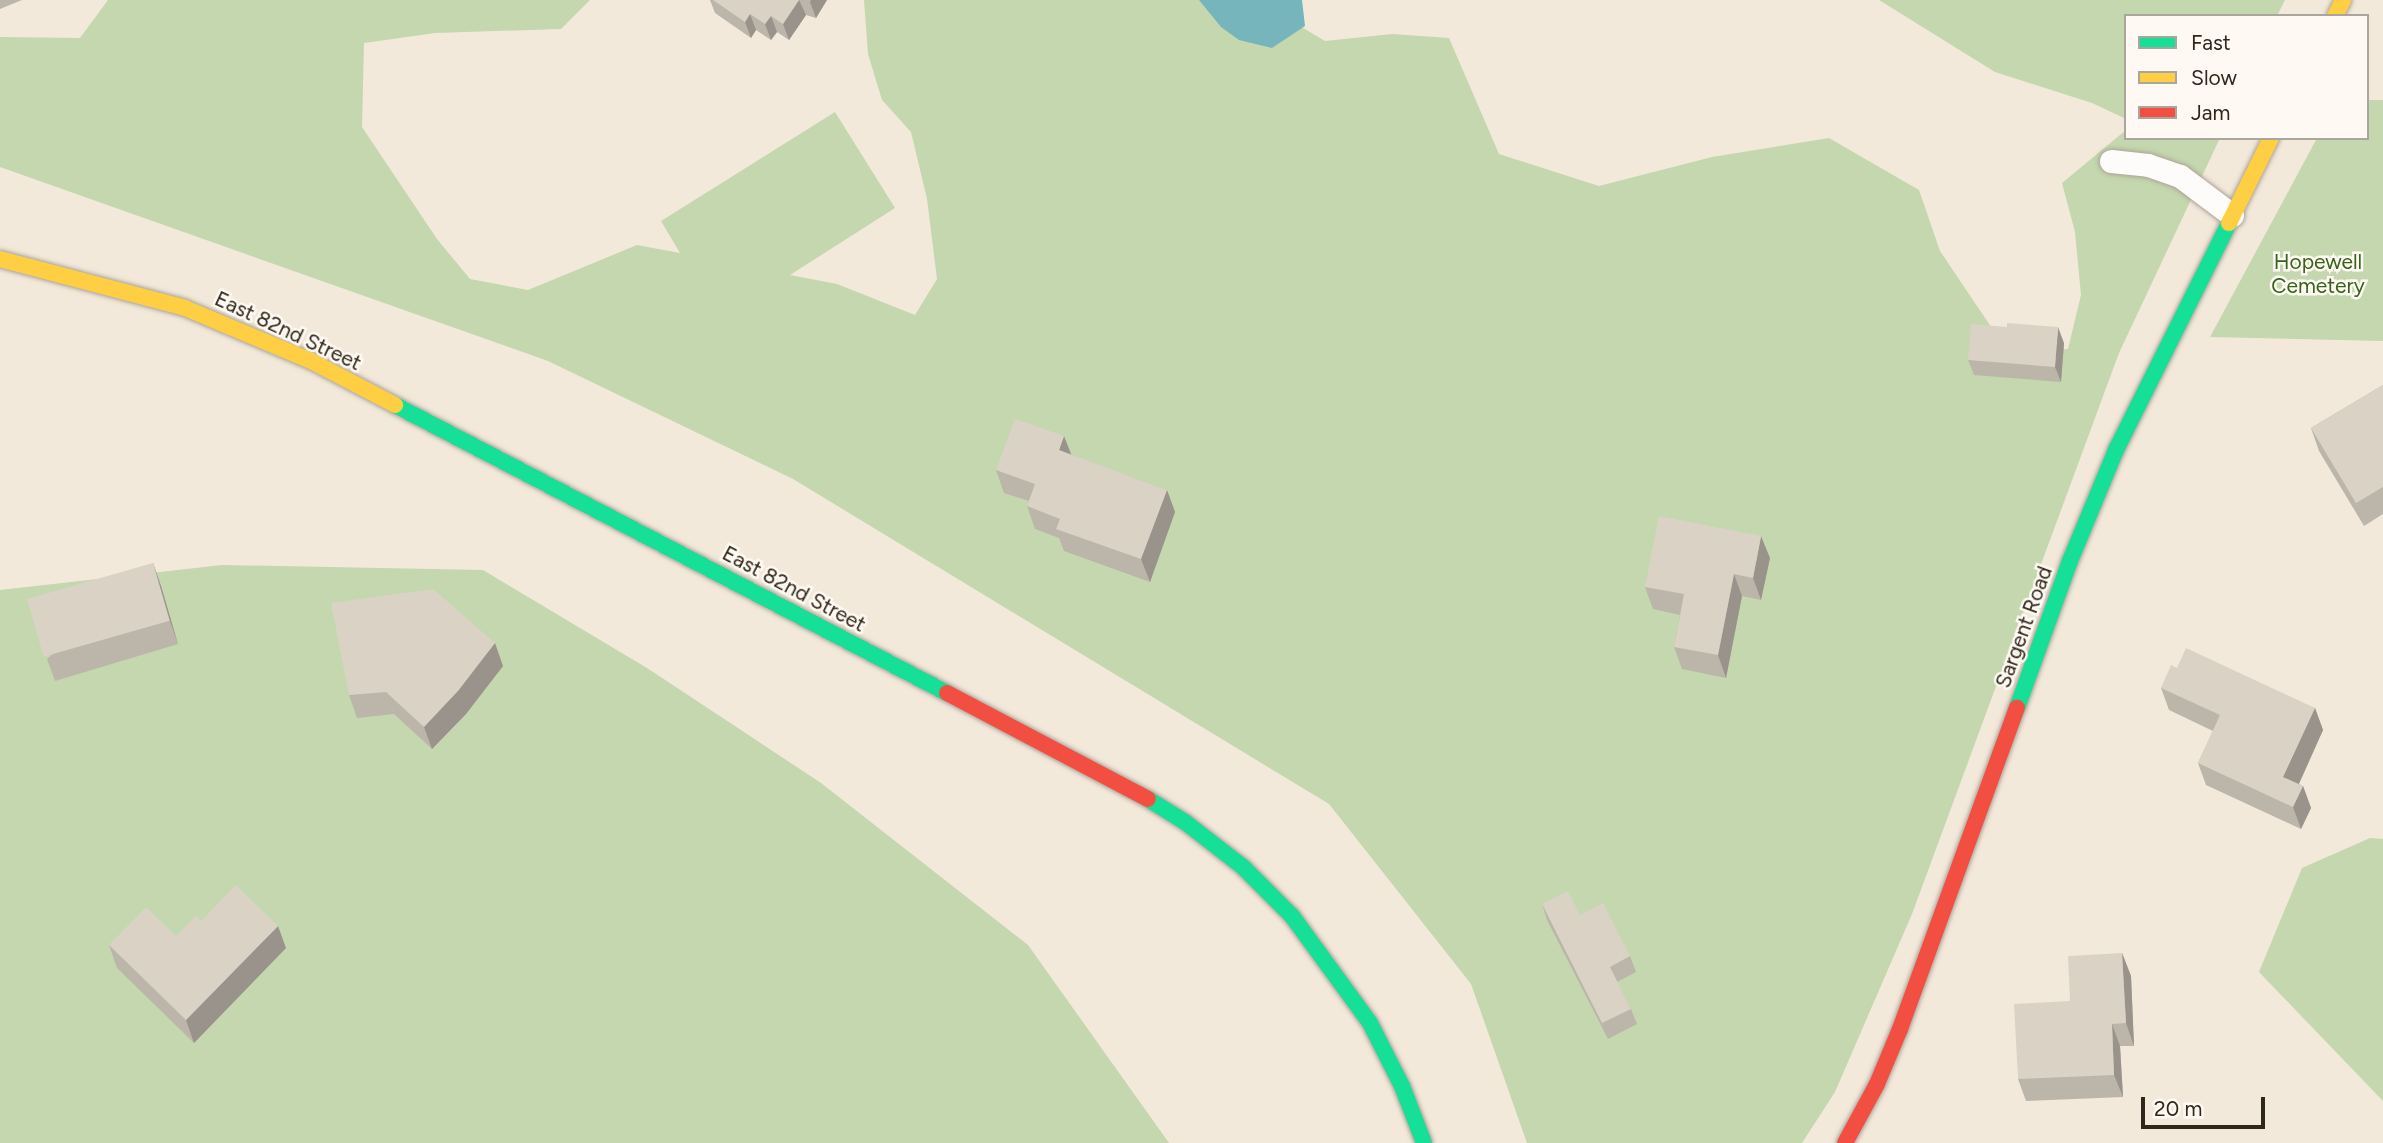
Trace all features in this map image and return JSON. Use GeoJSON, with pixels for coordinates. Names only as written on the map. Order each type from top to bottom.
{"type":"FeatureCollection","features":[{"type":"Feature","properties":{"kind":"main road","name":"Sargent Road"},"geometry":{"type":"LineString","coordinates":[[1845,1143],[1868,1103],[1900,1029],[2070,561],[2101,486],[2133,412],[2270,140]]}},
{"type":"Feature","properties":{"kind":"main road","name":"East 82nd Street"},"geometry":{"type":"LineString","coordinates":[[0,259],[185,308],[287,350],[1151,801],[1225,852],[1292,916],[1370,1023],[1402,1086],[1424,1143]]}},
{"type":"Feature","properties":{"kind":"lane"},"geometry":{"type":"LineString","coordinates":[[2111,161],[2148,165],[2180,176],[2231,215]]}},
{"type":"Feature","properties":{"kind":"green space"},"geometry":{"type":"Polygon","coordinates":[[[108,0],[590,0],[561,29],[435,33],[364,43],[362,127],[437,239],[470,279],[528,290],[637,245],[680,253],[661,221],[835,112],[895,208],[790,275],[837,284],[915,315],[937,279],[927,199],[911,132],[882,100],[868,54],[864,0],[1256,0],[1325,41],[1392,34],[1449,38],[1499,154],[1599,186],[1712,157],[1829,138],[1919,190],[1940,251],[2010,355],[2068,349],[2081,295],[2075,232],[2062,183],[2124,132],[2124,140],[2219,140],[2119,353],[1912,914],[1835,1092],[1802,1143],[1527,1143],[1471,984],[1329,804],[793,479],[548,361],[0,167],[0,37],[80,38],[108,0]]]}},
{"type":"Feature","properties":{"kind":"green space"},"geometry":{"type":"Polygon","coordinates":[[[1879,0],[2285,0],[2278,14],[2124,14],[2124,118],[2092,103],[1995,72],[1879,0]]]}},
{"type":"Feature","properties":{"kind":"green space","name":"Hopewell Cemetery"},"geometry":{"type":"Polygon","coordinates":[[[2369,100],[2383,100],[2383,341],[2210,337],[2316,140],[2369,140],[2369,100]]]}},
{"type":"Feature","properties":{"kind":"green space"},"geometry":{"type":"Polygon","coordinates":[[[222,565],[483,570],[647,668],[821,783],[1028,945],[1169,1143],[0,1143],[0,590],[222,565]]]}},
{"type":"Feature","properties":{"kind":"green space"},"geometry":{"type":"Polygon","coordinates":[[[2370,838],[2383,839],[2383,1101],[2259,972],[2302,868],[2370,838]]]}},
{"type":"Feature","properties":{"kind":"water"},"geometry":{"type":"Polygon","coordinates":[[[1199,0],[1302,0],[1305,26],[1272,48],[1239,40],[1221,27],[1199,0]]]}},
{"type":"Feature","properties":{"kind":"building"},"geometry":{"type":"Polygon","coordinates":[[[713,0],[799,0],[783,24],[771,16],[765,24],[750,14],[745,22],[713,0]]]}},
{"type":"Feature","properties":{"kind":"building"},"geometry":{"type":"Polygon","coordinates":[[[2007,323],[2058,327],[2055,367],[1968,360],[1971,324],[2007,327],[2007,323]]]}},
{"type":"Feature","properties":{"kind":"building"},"geometry":{"type":"Polygon","coordinates":[[[2383,385],[2383,487],[2356,503],[2311,428],[2383,385]]]}},
{"type":"Feature","properties":{"kind":"building"},"geometry":{"type":"Polygon","coordinates":[[[1015,419],[1064,436],[1059,450],[1167,490],[1141,559],[1056,529],[1060,519],[1027,506],[1035,484],[996,470],[1015,419]]]}},
{"type":"Feature","properties":{"kind":"building"},"geometry":{"type":"Polygon","coordinates":[[[1659,516],[1761,536],[1753,578],[1734,574],[1718,655],[1674,647],[1684,594],[1645,587],[1659,516]]]}},
{"type":"Feature","properties":{"kind":"building"},"geometry":{"type":"Polygon","coordinates":[[[153,563],[170,621],[44,657],[27,599],[153,563]]]}},
{"type":"Feature","properties":{"kind":"building"},"geometry":{"type":"Polygon","coordinates":[[[433,589],[495,643],[458,691],[424,727],[386,692],[349,695],[331,603],[433,589]]]}},
{"type":"Feature","properties":{"kind":"building"},"geometry":{"type":"Polygon","coordinates":[[[2186,648],[2315,708],[2283,777],[2303,786],[2293,807],[2198,763],[2220,715],[2161,688],[2171,665],[2177,668],[2186,648]]]}},
{"type":"Feature","properties":{"kind":"building"},"geometry":{"type":"Polygon","coordinates":[[[236,885],[278,926],[186,1020],[109,945],[146,907],[176,936],[196,916],[201,921],[236,885]]]}},
{"type":"Feature","properties":{"kind":"building"},"geometry":{"type":"Polygon","coordinates":[[[1568,891],[1580,915],[1603,903],[1630,956],[1610,967],[1631,1009],[1602,1023],[1542,904],[1568,891]]]}},
{"type":"Feature","properties":{"kind":"building"},"geometry":{"type":"Polygon","coordinates":[[[2122,953],[2126,1023],[2112,1024],[2114,1075],[2018,1079],[2014,1004],[2070,1001],[2068,956],[2122,953]]]}},
{"type":"Feature","properties":{"kind":"traffic: fast"},"geometry":{"type":"LineString","coordinates":[[2017,708],[2070,561],[2116,450],[2229,223]]}},
{"type":"Feature","properties":{"kind":"traffic: fast"},"geometry":{"type":"LineString","coordinates":[[395,405],[947,693]]}},
{"type":"Feature","properties":{"kind":"traffic: fast"},"geometry":{"type":"LineString","coordinates":[[1148,799],[1185,822],[1243,867],[1292,916],[1370,1023],[1402,1086],[1424,1143]]}},
{"type":"Feature","properties":{"kind":"traffic: slow"},"geometry":{"type":"LineString","coordinates":[[2336,14],[2343,0]]}},
{"type":"Feature","properties":{"kind":"traffic: slow"},"geometry":{"type":"LineString","coordinates":[[2229,223],[2270,140]]}},
{"type":"Feature","properties":{"kind":"traffic: slow"},"geometry":{"type":"LineString","coordinates":[[0,259],[185,308],[311,361],[395,405]]}},
{"type":"Feature","properties":{"kind":"traffic: jam"},"geometry":{"type":"LineString","coordinates":[[947,693],[1148,799]]}},
{"type":"Feature","properties":{"kind":"traffic: jam"},"geometry":{"type":"LineString","coordinates":[[1845,1143],[1877,1084],[1900,1029],[2017,708]]}}]}
